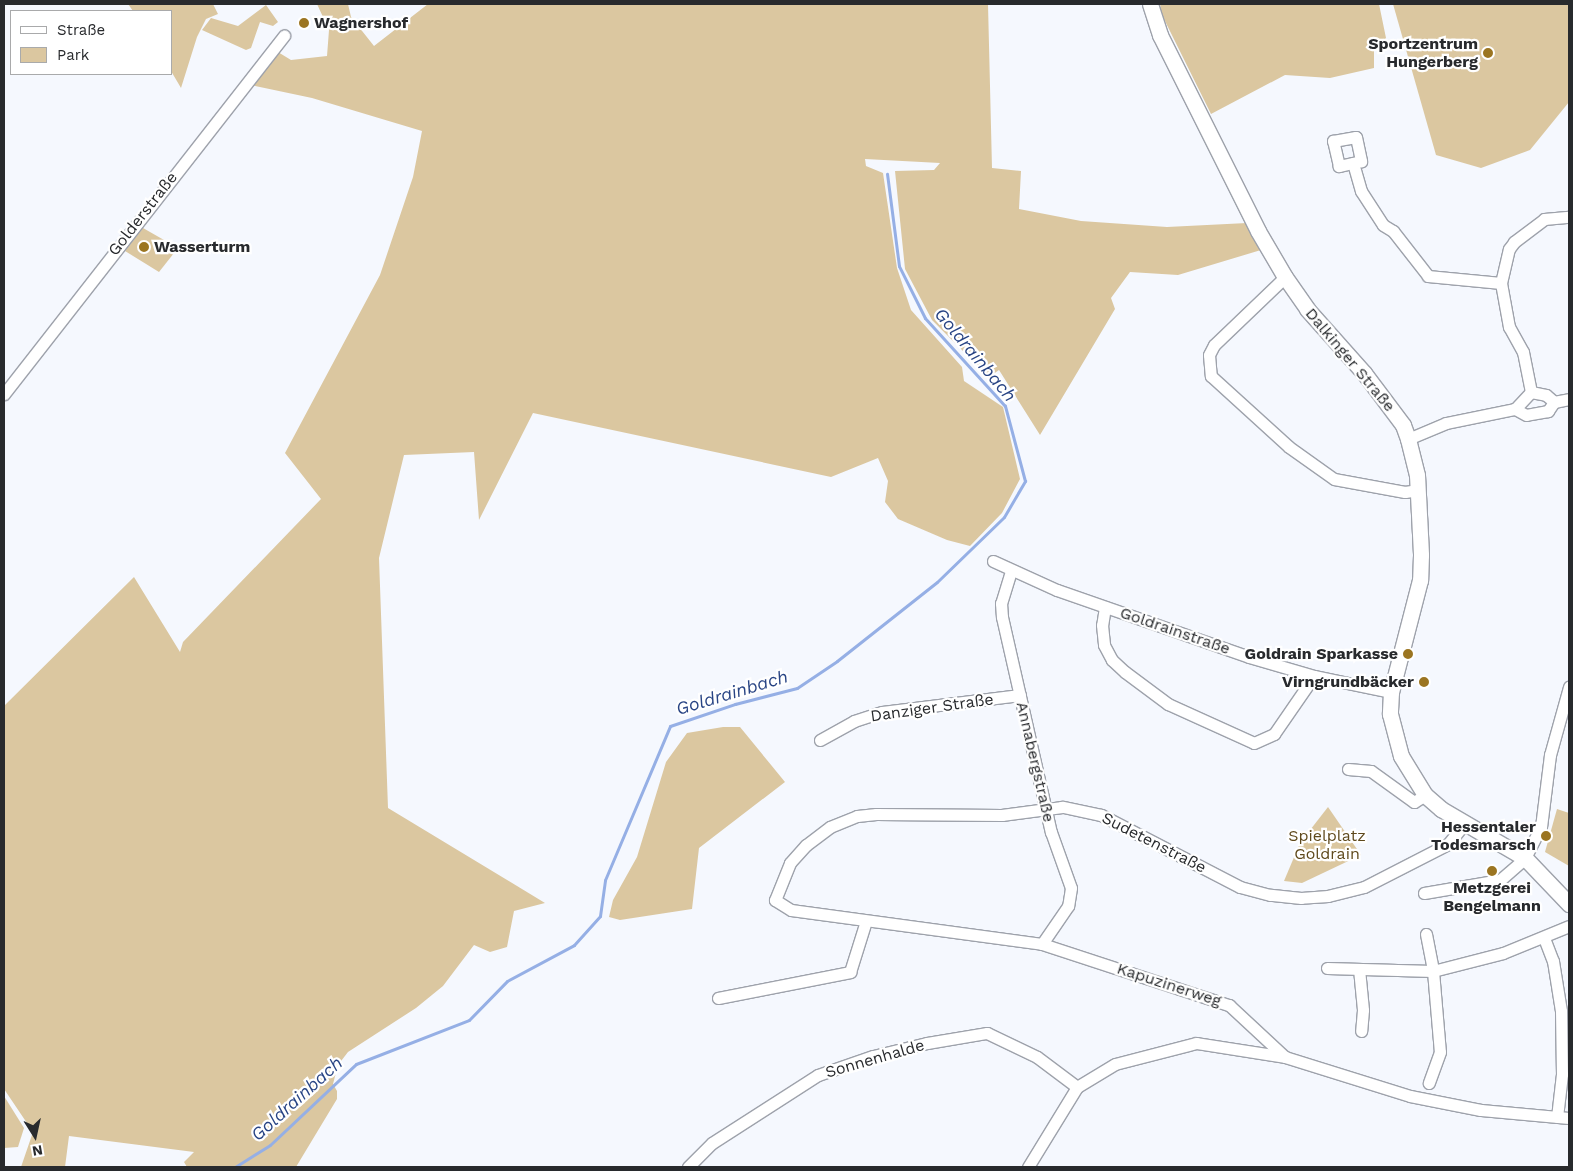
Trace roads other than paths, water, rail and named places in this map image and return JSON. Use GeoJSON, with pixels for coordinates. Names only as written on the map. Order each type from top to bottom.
{"type":"FeatureCollection","features":[{"type":"Feature","properties":{"kind":"street","name":"Dalkinger Straße"},"geometry":{"type":"LineString","coordinates":[[1150,4],[1160,34],[1258,231],[1285,277],[1307,309],[1364,373],[1403,425],[1408,439],[1418,490],[1420,580],[1391,692],[1390,714],[1402,756],[1425,795],[1441,809],[1525,858],[1569,904]]}},
{"type":"Feature","properties":{"kind":"street","name":"Golderstraße"},"geometry":{"type":"LineString","coordinates":[[4,394],[284,35]]}},
{"type":"Feature","properties":{"kind":"street"},"geometry":{"type":"LineString","coordinates":[[1353,163],[1361,191],[1383,225],[1393,231],[1428,276],[1501,282]]}},
{"type":"Feature","properties":{"kind":"street"},"geometry":{"type":"LineString","coordinates":[[1532,392],[1523,352],[1509,326],[1501,282],[1509,249],[1514,242],[1544,219],[1569,218]]}},
{"type":"Feature","properties":{"kind":"street"},"geometry":{"type":"LineString","coordinates":[[1285,277],[1214,345],[1209,355],[1211,376],[1289,447],[1334,479],[1405,492],[1418,490]]}},
{"type":"Feature","properties":{"kind":"street"},"geometry":{"type":"LineString","coordinates":[[1532,392],[1546,394],[1554,402]]}},
{"type":"Feature","properties":{"kind":"street"},"geometry":{"type":"LineString","coordinates":[[1408,439],[1446,423],[1515,409],[1532,392]]}},
{"type":"Feature","properties":{"kind":"street"},"geometry":{"type":"LineString","coordinates":[[1515,409],[1526,415],[1548,411],[1554,402],[1569,398]]}},
{"type":"Feature","properties":{"kind":"street","name":"Goldrainstraße"},"geometry":{"type":"LineString","coordinates":[[993,561],[1010,571],[1104,607],[1239,654],[1314,676],[1391,692]]}},
{"type":"Feature","properties":{"kind":"street","name":"Annabergstraße"},"geometry":{"type":"LineString","coordinates":[[1010,571],[1001,603],[1002,617],[1046,809],[1071,888],[1068,906],[1042,944]]}},
{"type":"Feature","properties":{"kind":"street"},"geometry":{"type":"LineString","coordinates":[[1104,607],[1102,626],[1104,645],[1112,660],[1125,672],[1168,704],[1254,743],[1274,734],[1314,676]]}},
{"type":"Feature","properties":{"kind":"street"},"geometry":{"type":"LineString","coordinates":[[1424,892],[1500,880],[1525,858],[1541,827],[1550,755],[1569,687]]}},
{"type":"Feature","properties":{"kind":"street","name":"Danziger Straße"},"geometry":{"type":"LineString","coordinates":[[820,740],[854,721],[882,712],[1020,695]]}},
{"type":"Feature","properties":{"kind":"street"},"geometry":{"type":"LineString","coordinates":[[1348,769],[1371,771],[1414,802],[1425,795]]}},
{"type":"Feature","properties":{"kind":"street","name":"Sudetenstraße"},"geometry":{"type":"LineString","coordinates":[[780,905],[776,894],[790,863],[830,827],[857,816],[1002,815],[1062,807],[1101,815],[1240,887],[1270,895],[1301,898],[1328,896],[1372,883],[1448,844],[1465,822]]}},
{"type":"Feature","properties":{"kind":"street","name":"Kapuzinerweg"},"geometry":{"type":"LineString","coordinates":[[780,905],[791,910],[1042,944],[1229,1005],[1286,1056],[1410,1096],[1482,1110],[1563,1117]]}},
{"type":"Feature","properties":{"kind":"street"},"geometry":{"type":"LineString","coordinates":[[718,998],[850,972],[866,921]]}},
{"type":"Feature","properties":{"kind":"street"},"geometry":{"type":"LineString","coordinates":[[1327,968],[1433,971],[1503,953],[1544,938],[1569,926]]}},
{"type":"Feature","properties":{"kind":"street"},"geometry":{"type":"LineString","coordinates":[[1426,934],[1433,971],[1440,1052],[1429,1083]]}},
{"type":"Feature","properties":{"kind":"street"},"geometry":{"type":"LineString","coordinates":[[1544,938],[1553,961],[1561,1011],[1563,1117]]}},
{"type":"Feature","properties":{"kind":"street"},"geometry":{"type":"LineString","coordinates":[[1359,969],[1363,1010],[1361,1030]]}},
{"type":"Feature","properties":{"kind":"street","name":"Sonnenhalde"},"geometry":{"type":"LineString","coordinates":[[688,1167],[712,1143],[818,1075],[873,1056],[927,1043],[987,1034],[1037,1057],[1077,1087]]}},
{"type":"Feature","properties":{"kind":"street"},"geometry":{"type":"LineString","coordinates":[[1028,1167],[1077,1087],[1115,1064],[1196,1043],[1286,1056]]}},
{"type":"Feature","properties":{"kind":"waterway","name":"Goldrainbach"},"geometry":{"type":"LineString","coordinates":[[235,1167],[270,1145],[356,1064],[469,1020],[507,981],[574,945],[600,916],[605,880],[670,726],[735,704],[797,688],[837,661],[937,582],[1004,517],[1025,481],[1005,406],[925,318],[899,266],[887,174]]}},
{"type":"Feature","properties":{"kind":"place","name":"Wagnershof"},"geometry":{"type":"Point","coordinates":[304,23]}},
{"type":"Feature","properties":{"kind":"place","name":"Sportzentrum Hungerberg"},"geometry":{"type":"Point","coordinates":[1488,53]}},
{"type":"Feature","properties":{"kind":"place","name":"Wasserturm"},"geometry":{"type":"Point","coordinates":[144,247]}},
{"type":"Feature","properties":{"kind":"place","name":"Goldrain Sparkasse"},"geometry":{"type":"Point","coordinates":[1408,654]}},
{"type":"Feature","properties":{"kind":"place","name":"Virngrundbäcker"},"geometry":{"type":"Point","coordinates":[1424,682]}},
{"type":"Feature","properties":{"kind":"place","name":"Hessentaler Todesmarsch"},"geometry":{"type":"Point","coordinates":[1546,836]}},
{"type":"Feature","properties":{"kind":"place","name":"Metzgerei Bengelmann"},"geometry":{"type":"Point","coordinates":[1492,871]}},
{"type":"Feature","properties":{"kind":"park label","name":"Spielplatz Goldrain"},"geometry":{"type":"Point","coordinates":[1327,845]}}]}
